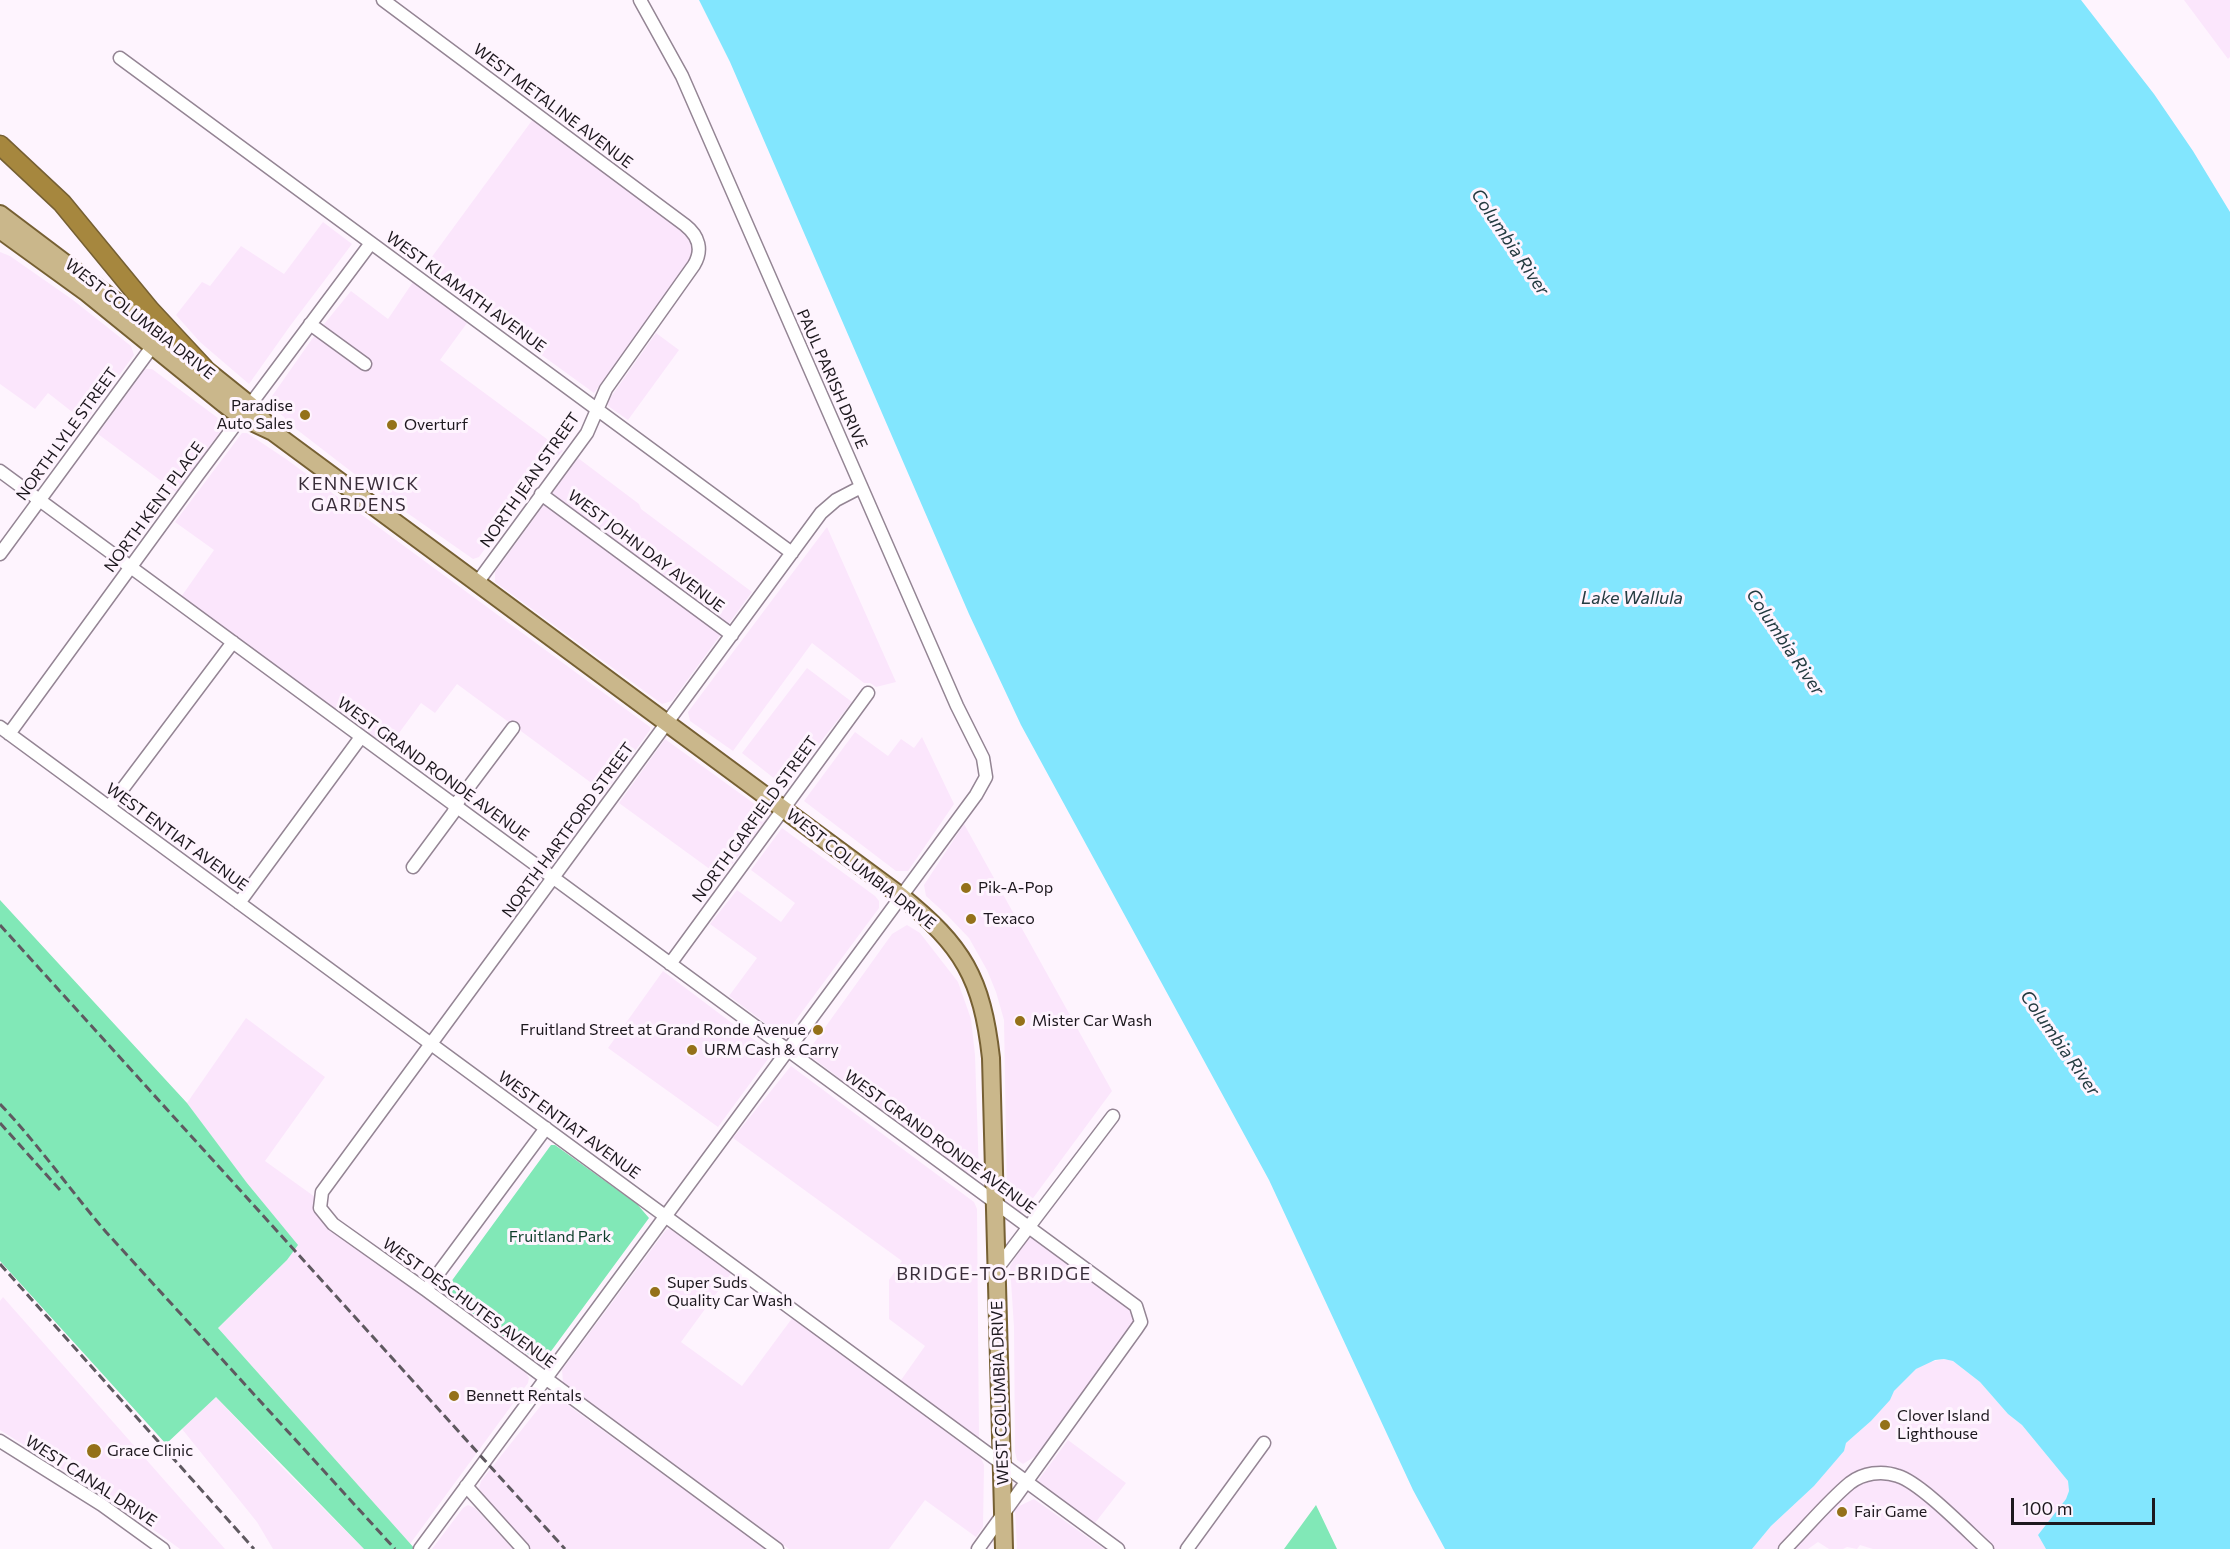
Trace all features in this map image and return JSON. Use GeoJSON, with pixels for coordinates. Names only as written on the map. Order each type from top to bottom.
{"type":"FeatureCollection","features":[{"type":"Feature","properties":{"kind":"highway"},"geometry":{"type":"LineString","coordinates":[[0,145],[62,203],[156,317],[204,368]]}},
{"type":"Feature","properties":{"kind":"main road","name":"WEST COLUMBIA DRIVE"},"geometry":{"type":"LineString","coordinates":[[0,214],[245,411],[901,896],[927,917],[951,942],[962,958],[981,1002],[991,1058],[1004,1549]]}},
{"type":"Feature","properties":{"kind":"main road","name":"WEST COLUMBIA DRIVE"},"geometry":{"type":"LineString","coordinates":[[0,230],[85,292],[204,368],[245,411]]}},
{"type":"Feature","properties":{"kind":"street","name":"WEST METALINE AVENUE"},"geometry":{"type":"LineString","coordinates":[[383,0],[678,220],[692,232],[698,243]]}},
{"type":"Feature","properties":{"kind":"street","name":"PAUL PARISH DRIVE"},"geometry":{"type":"LineString","coordinates":[[640,0],[667,46],[691,96],[957,706],[982,758],[986,775],[981,789],[901,896]]}},
{"type":"Feature","properties":{"kind":"street","name":"WEST KLAMATH AVENUE"},"geometry":{"type":"LineString","coordinates":[[120,58],[792,553]]}},
{"type":"Feature","properties":{"kind":"street","name":"NORTH KENT PLACE"},"geometry":{"type":"LineString","coordinates":[[4,730],[130,567],[371,243]]}},
{"type":"Feature","properties":{"kind":"street","name":"NORTH JEAN STREET"},"geometry":{"type":"LineString","coordinates":[[477,583],[587,433],[606,389],[694,265],[698,257],[698,243]]}},
{"type":"Feature","properties":{"kind":"street"},"geometry":{"type":"LineString","coordinates":[[310,324],[365,364]]}},
{"type":"Feature","properties":{"kind":"street","name":"NORTH LYLE STREET"},"geometry":{"type":"LineString","coordinates":[[0,554],[157,340]]}},
{"type":"Feature","properties":{"kind":"street","name":"WEST GRAND RONDE AVENUE"},"geometry":{"type":"LineString","coordinates":[[0,471],[1136,1306],[1140,1322],[1026,1483]]}},
{"type":"Feature","properties":{"kind":"street","name":"NORTH HARTFORD STREET"},"geometry":{"type":"LineString","coordinates":[[320,1208],[322,1192],[825,508],[861,487]]}},
{"type":"Feature","properties":{"kind":"street","name":"WEST JOHN DAY AVENUE"},"geometry":{"type":"LineString","coordinates":[[542,494],[732,635]]}},
{"type":"Feature","properties":{"kind":"street"},"geometry":{"type":"LineString","coordinates":[[109,807],[232,642]]}},
{"type":"Feature","properties":{"kind":"street","name":"NORTH GARFIELD STREET"},"geometry":{"type":"LineString","coordinates":[[670,964],[868,693]]}},
{"type":"Feature","properties":{"kind":"street"},"geometry":{"type":"LineString","coordinates":[[413,867],[513,728]]}},
{"type":"Feature","properties":{"kind":"street","name":"WEST ENTIAT AVENUE"},"geometry":{"type":"LineString","coordinates":[[4,730],[1026,1483],[1119,1549]]}},
{"type":"Feature","properties":{"kind":"street"},"geometry":{"type":"LineString","coordinates":[[239,903],[361,737]]}},
{"type":"Feature","properties":{"kind":"street"},"geometry":{"type":"LineString","coordinates":[[420,1549],[901,896]]}},
{"type":"Feature","properties":{"kind":"street"},"geometry":{"type":"LineString","coordinates":[[996,1270],[1113,1116]]}},
{"type":"Feature","properties":{"kind":"street"},"geometry":{"type":"LineString","coordinates":[[426,1290],[546,1128]]}},
{"type":"Feature","properties":{"kind":"street","name":"WEST DESCHUTES AVENUE"},"geometry":{"type":"LineString","coordinates":[[320,1208],[325,1217],[355,1241],[426,1290],[777,1549]]}},
{"type":"Feature","properties":{"kind":"street","name":"WEST CANAL DRIVE"},"geometry":{"type":"LineString","coordinates":[[0,1442],[102,1505],[163,1549]]}},
{"type":"Feature","properties":{"kind":"street"},"geometry":{"type":"LineString","coordinates":[[1187,1549],[1264,1443]]}},
{"type":"Feature","properties":{"kind":"street"},"geometry":{"type":"LineString","coordinates":[[1785,1549],[1850,1483],[1864,1476],[1880,1473],[1897,1475],[1913,1484],[1987,1549]]}},
{"type":"Feature","properties":{"kind":"street"},"geometry":{"type":"LineString","coordinates":[[978,1549],[1026,1483]]}},
{"type":"Feature","properties":{"kind":"street"},"geometry":{"type":"LineString","coordinates":[[466,1486],[523,1549]]}},
{"type":"Feature","properties":{"kind":"shaded area"},"geometry":{"type":"Polygon","coordinates":[[[2184,0],[2230,0],[2230,57],[2228,59],[2184,0]]]}},
{"type":"Feature","properties":{"kind":"shaded area"},"geometry":{"type":"Polygon","coordinates":[[[536,115],[684,228],[694,245],[691,262],[594,393],[423,269],[536,115]]]}},
{"type":"Feature","properties":{"kind":"shaded area"},"geometry":{"type":"Polygon","coordinates":[[[323,222],[352,244],[249,384],[200,342],[176,315],[202,282],[210,286],[241,246],[284,274],[323,222]]]}},
{"type":"Feature","properties":{"kind":"shaded area"},"geometry":{"type":"Polygon","coordinates":[[[0,252],[10,256],[73,300],[131,346],[134,355],[85,422],[48,393],[35,409],[0,384],[0,252]]]}},
{"type":"Feature","properties":{"kind":"shaded area"},"geometry":{"type":"Polygon","coordinates":[[[413,282],[467,323],[440,360],[563,451],[539,473],[479,557],[473,559],[383,496],[287,422],[269,404],[270,399],[312,339],[351,291],[388,319],[413,282]]]}},
{"type":"Feature","properties":{"kind":"shaded area"},"geometry":{"type":"Polygon","coordinates":[[[656,333],[679,350],[628,420],[608,406],[608,401],[656,333]]]}},
{"type":"Feature","properties":{"kind":"shaded area"},"geometry":{"type":"Polygon","coordinates":[[[145,369],[152,369],[226,424],[176,492],[98,434],[145,369]]]}},
{"type":"Feature","properties":{"kind":"shaded area"},"geometry":{"type":"Polygon","coordinates":[[[242,433],[247,433],[286,459],[650,727],[605,793],[457,684],[435,713],[421,703],[388,748],[181,597],[214,550],[175,522],[242,433]]]}},
{"type":"Feature","properties":{"kind":"shaded area"},"geometry":{"type":"Polygon","coordinates":[[[578,458],[639,504],[641,509],[752,592],[672,701],[662,704],[495,582],[495,572],[578,458]]]}},
{"type":"Feature","properties":{"kind":"shaded area"},"geometry":{"type":"Polygon","coordinates":[[[827,527],[896,682],[876,687],[870,683],[864,683],[812,643],[733,751],[690,721],[688,712],[827,527]]]}},
{"type":"Feature","properties":{"kind":"shaded area"},"geometry":{"type":"Polygon","coordinates":[[[807,668],[852,702],[785,787],[742,753],[807,668]]]}},
{"type":"Feature","properties":{"kind":"shaded area"},"geometry":{"type":"Polygon","coordinates":[[[855,732],[888,756],[901,739],[914,748],[922,737],[954,804],[908,871],[896,871],[804,801],[855,732]]]}},
{"type":"Feature","properties":{"kind":"shaded area"},"geometry":{"type":"Polygon","coordinates":[[[665,739],[767,813],[768,817],[722,878],[619,803],[665,739]]]}},
{"type":"Feature","properties":{"kind":"shaded area"},"geometry":{"type":"Polygon","coordinates":[[[964,824],[1112,1091],[1025,1209],[1020,1212],[1013,1208],[1007,1199],[1004,1020],[996,992],[969,938],[926,896],[924,885],[964,824]]]}},
{"type":"Feature","properties":{"kind":"shaded area"},"geometry":{"type":"Polygon","coordinates":[[[782,828],[879,901],[879,908],[784,1036],[729,996],[757,958],[710,924],[737,890],[781,922],[795,903],[751,870],[782,828]]]}},
{"type":"Feature","properties":{"kind":"shaded area"},"geometry":{"type":"Polygon","coordinates":[[[907,925],[920,933],[958,982],[971,1019],[975,1055],[979,1174],[972,1178],[810,1056],[811,1047],[892,934],[907,925]]]}},
{"type":"Feature","properties":{"kind":"shaded area"},"geometry":{"type":"Polygon","coordinates":[[[663,971],[765,1048],[768,1059],[718,1127],[608,1048],[663,971]]]}},
{"type":"Feature","properties":{"kind":"shaded area"},"geometry":{"type":"Polygon","coordinates":[[[246,1018],[325,1077],[265,1161],[315,1197],[316,1210],[323,1223],[526,1373],[529,1378],[528,1383],[410,1544],[218,1328],[287,1260],[297,1245],[187,1103],[246,1018]]]}},
{"type":"Feature","properties":{"kind":"shaded area"},"geometry":{"type":"Polygon","coordinates":[[[791,1066],[974,1202],[977,1209],[979,1439],[899,1383],[925,1346],[889,1319],[889,1280],[902,1261],[733,1138],[791,1066]]]}},
{"type":"Feature","properties":{"kind":"shaded area"},"geometry":{"type":"Polygon","coordinates":[[[670,1229],[732,1272],[681,1342],[742,1386],[793,1317],[981,1458],[984,1465],[983,1527],[976,1537],[925,1500],[889,1549],[789,1549],[563,1382],[562,1370],[666,1230],[670,1229]]]}},
{"type":"Feature","properties":{"kind":"shaded area"},"geometry":{"type":"Polygon","coordinates":[[[1031,1233],[1144,1314],[1042,1452],[1023,1464],[1017,1460],[1015,1452],[1014,1327],[1010,1266],[1031,1233]]]}},
{"type":"Feature","properties":{"kind":"shaded area"},"geometry":{"type":"Polygon","coordinates":[[[3,1297],[225,1549],[180,1549],[121,1506],[0,1430],[0,1301],[3,1297]]]}},
{"type":"Feature","properties":{"kind":"shaded area"},"geometry":{"type":"Polygon","coordinates":[[[1944,1359],[1953,1361],[1980,1382],[2008,1414],[2022,1425],[2068,1481],[2069,1491],[2066,1499],[2038,1535],[2046,1549],[1873,1549],[1860,1545],[1857,1549],[1847,1547],[1829,1549],[1818,1542],[1808,1549],[1752,1549],[1771,1526],[1814,1486],[1843,1451],[1846,1443],[1871,1421],[1894,1391],[1916,1369],[1926,1363],[1944,1359]]]}},
{"type":"Feature","properties":{"kind":"shaded area"},"geometry":{"type":"Polygon","coordinates":[[[550,1394],[766,1549],[531,1549],[479,1488],[481,1481],[550,1394]]]}},
{"type":"Feature","properties":{"kind":"shaded area"},"geometry":{"type":"Polygon","coordinates":[[[216,1397],[364,1549],[273,1549],[257,1522],[182,1429],[216,1397]]]}},
{"type":"Feature","properties":{"kind":"shaded area"},"geometry":{"type":"Polygon","coordinates":[[[1068,1440],[1126,1483],[1095,1523],[1037,1482],[1068,1440]]]}},
{"type":"Feature","properties":{"kind":"shaded area"},"geometry":{"type":"Polygon","coordinates":[[[1034,1499],[1104,1549],[1017,1549],[1015,1508],[1034,1499]]]}},
{"type":"Feature","properties":{"kind":"shaded area"},"geometry":{"type":"Polygon","coordinates":[[[468,1505],[475,1508],[513,1549],[432,1549],[463,1508],[468,1505]]]}},
{"type":"Feature","properties":{"kind":"green space"},"geometry":{"type":"Polygon","coordinates":[[[0,900],[187,1103],[247,1183],[298,1245],[287,1260],[218,1328],[415,1549],[364,1549],[216,1397],[166,1444],[0,1261],[0,900]]]}},
{"type":"Feature","properties":{"kind":"green space","name":"Fruitland Park"},"geometry":{"type":"Polygon","coordinates":[[[551,1145],[555,1145],[637,1204],[649,1218],[546,1358],[537,1361],[445,1293],[445,1290],[551,1145]]]}},
{"type":"Feature","properties":{"kind":"green space"},"geometry":{"type":"Polygon","coordinates":[[[1316,1505],[1337,1549],[1284,1549],[1316,1505]]]}},
{"type":"Feature","properties":{"kind":"water","name":"Lake Wallula"},"geometry":{"type":"Polygon","coordinates":[[[699,0],[2081,0],[2154,94],[2193,151],[2230,212],[2230,1549],[2046,1549],[2038,1535],[2066,1499],[2069,1491],[2068,1481],[2022,1425],[2008,1414],[1980,1382],[1953,1361],[1944,1359],[1935,1360],[1916,1369],[1894,1391],[1890,1400],[1871,1421],[1846,1443],[1844,1451],[1814,1486],[1771,1526],[1752,1549],[1445,1549],[1413,1490],[1269,1180],[1021,725],[969,614],[730,62],[699,0]]]}},
{"type":"Feature","properties":{"kind":"railway"},"geometry":{"type":"LineString","coordinates":[[0,925],[565,1549]]}},
{"type":"Feature","properties":{"kind":"railway"},"geometry":{"type":"LineString","coordinates":[[0,1104],[106,1232],[395,1549]]}},
{"type":"Feature","properties":{"kind":"railway"},"geometry":{"type":"LineString","coordinates":[[0,1123],[60,1190]]}},
{"type":"Feature","properties":{"kind":"railway"},"geometry":{"type":"LineString","coordinates":[[0,1264],[254,1549]]}},
{"type":"Feature","properties":{"kind":"place","name":"Paradise Auto Sales"},"geometry":{"type":"Point","coordinates":[305,415]}},
{"type":"Feature","properties":{"kind":"place","name":"Overturf"},"geometry":{"type":"Point","coordinates":[392,425]}},
{"type":"Feature","properties":{"kind":"place","name":"Pik-A-Pop"},"geometry":{"type":"Point","coordinates":[966,888]}},
{"type":"Feature","properties":{"kind":"place","name":"Texaco"},"geometry":{"type":"Point","coordinates":[971,919]}},
{"type":"Feature","properties":{"kind":"place","name":"Mister Car Wash"},"geometry":{"type":"Point","coordinates":[1020,1021]}},
{"type":"Feature","properties":{"kind":"place","name":"Fruitland Street at Grand Ronde Avenue"},"geometry":{"type":"Point","coordinates":[818,1030]}},
{"type":"Feature","properties":{"kind":"place","name":"URM Cash & Carry"},"geometry":{"type":"Point","coordinates":[692,1050]}},
{"type":"Feature","properties":{"kind":"place","name":"Super Suds Quality Car Wash"},"geometry":{"type":"Point","coordinates":[655,1292]}},
{"type":"Feature","properties":{"kind":"place","name":"Bennett Rentals"},"geometry":{"type":"Point","coordinates":[454,1396]}},
{"type":"Feature","properties":{"kind":"place","name":"Clover Island Lighthouse"},"geometry":{"type":"Point","coordinates":[1885,1425]}},
{"type":"Feature","properties":{"kind":"place","name":"Grace Clinic"},"geometry":{"type":"Point","coordinates":[94,1451]}},
{"type":"Feature","properties":{"kind":"place","name":"Fair Game"},"geometry":{"type":"Point","coordinates":[1842,1512]}},
{"type":"Feature","properties":{"kind":"district","name":"KENNEWICK GARDENS"},"geometry":{"type":"Point","coordinates":[359,494]}},
{"type":"Feature","properties":{"kind":"district","name":"BRIDGE-TO-BRIDGE"},"geometry":{"type":"Point","coordinates":[994,1274]}},
{"type":"Feature","properties":{"kind":"water label","name":"Columbia River"},"geometry":{"type":"Point","coordinates":[1510,242]}},
{"type":"Feature","properties":{"kind":"water label","name":"Columbia River"},"geometry":{"type":"Point","coordinates":[1785,642]}},
{"type":"Feature","properties":{"kind":"water label","name":"Columbia River"},"geometry":{"type":"Point","coordinates":[2060,1043]}}]}
